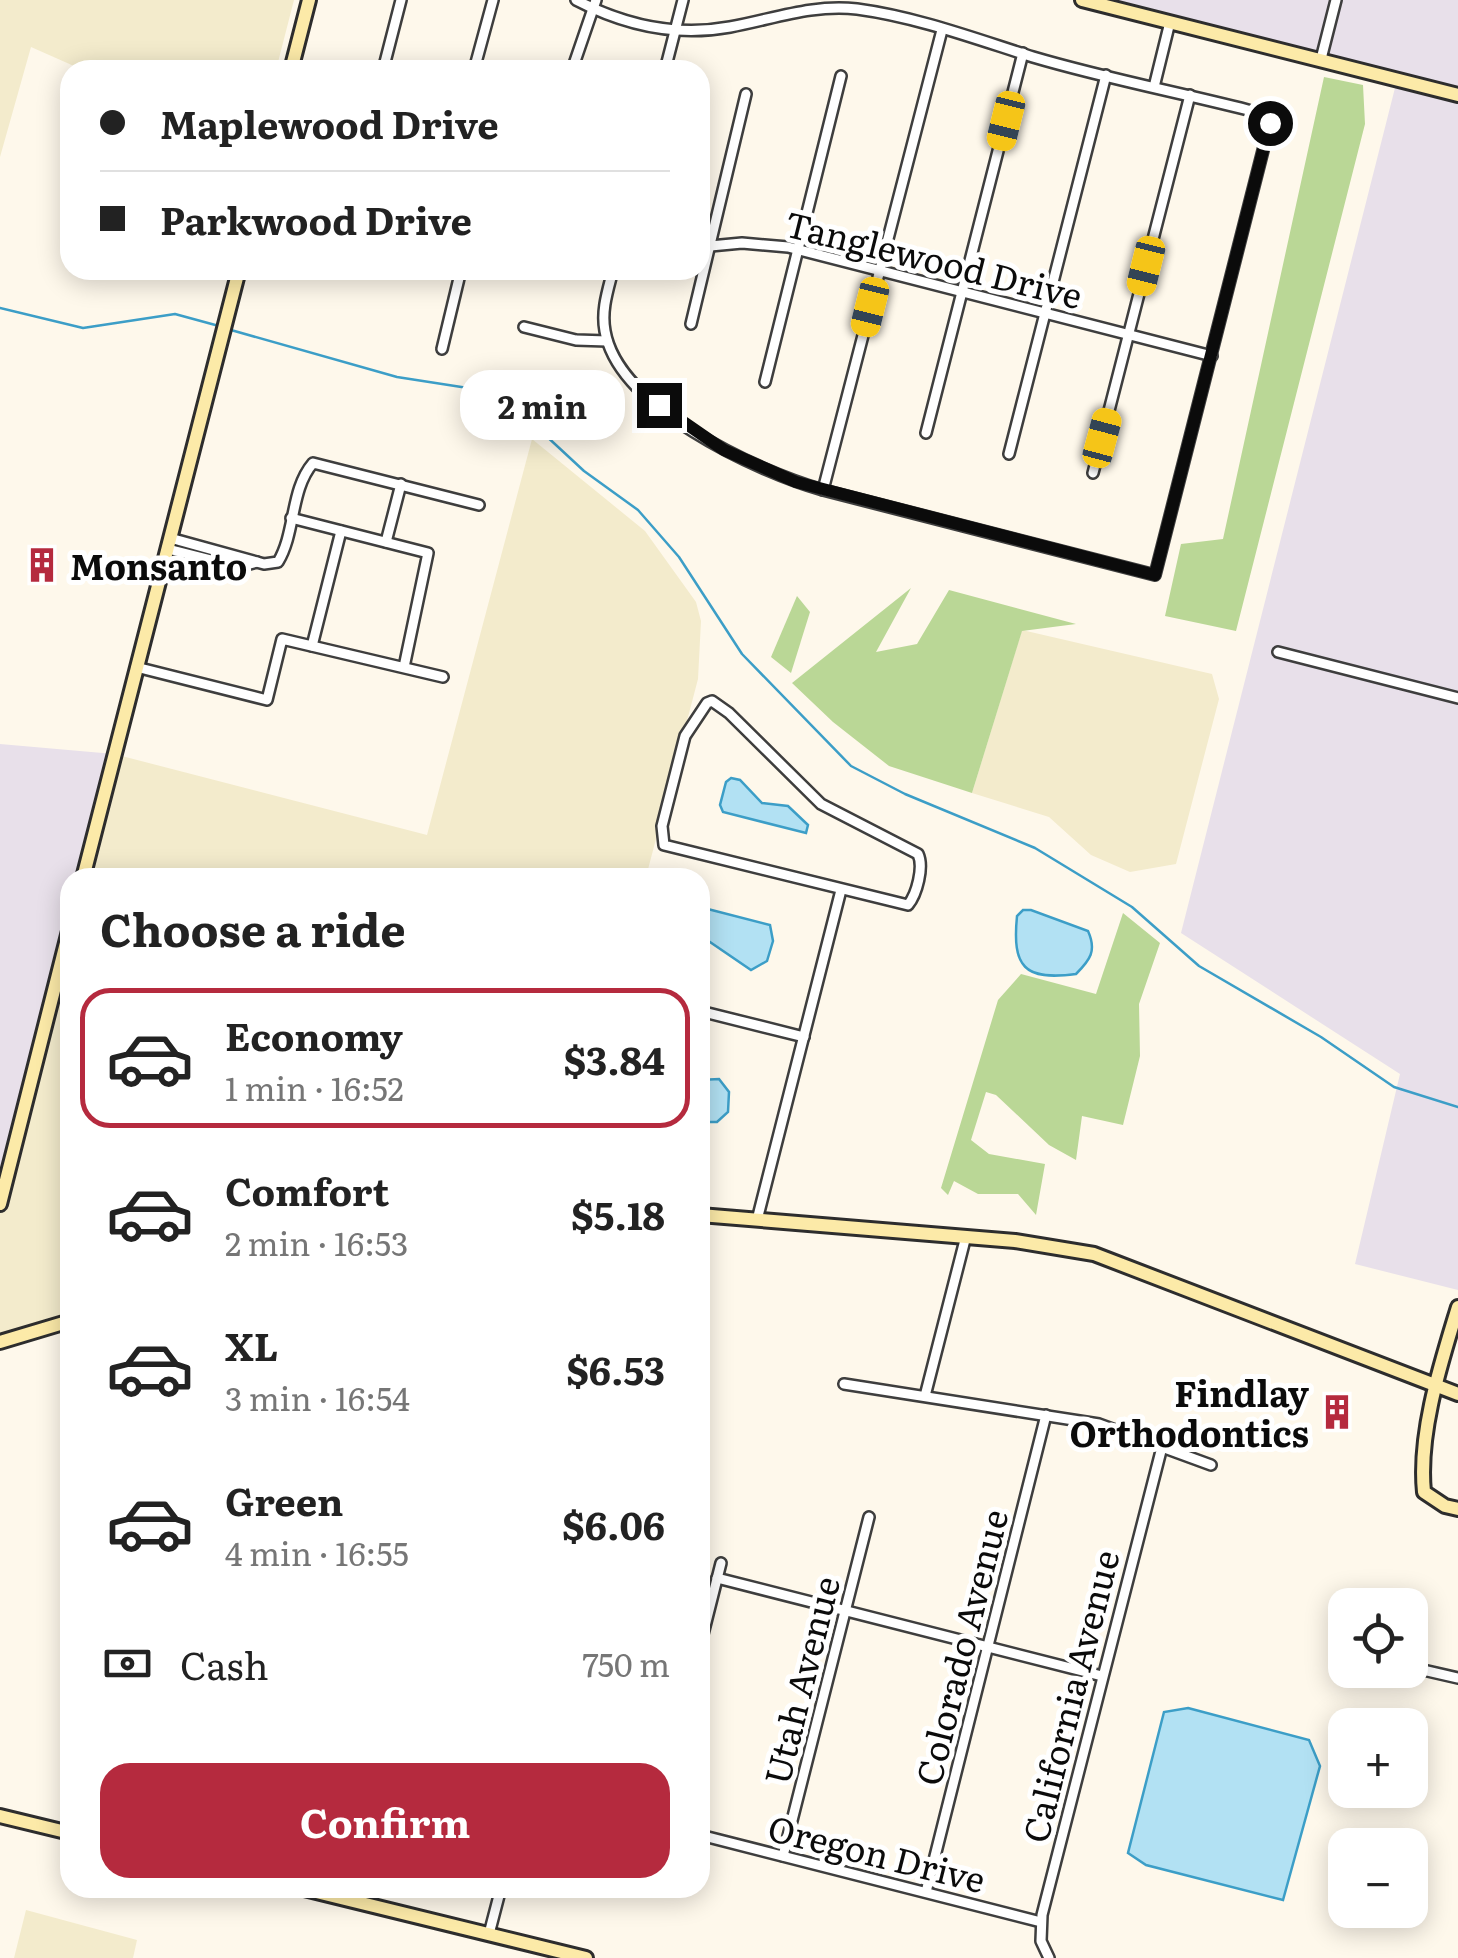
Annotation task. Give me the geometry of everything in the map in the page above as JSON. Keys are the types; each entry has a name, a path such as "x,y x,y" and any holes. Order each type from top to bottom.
{"street":[{"path":"294,60 310,0"},
{"path":"385,60 400,0"},
{"path":"477,60 492,0"},
{"path":"576,0 637,24 675,30 721,28 792,11 825,8 878,13 1267,117 1269,127 1155,575 823,490 750,464 690,429 626,373 608,341 604,312 612,280"},
{"path":"668,60 683,0"},
{"path":"1082,0 1458,95"},
{"path":"1321,59 1336,0"},
{"path":"575,60 594,4"},
{"path":"1154,87 1170,22"},
{"path":"823,490 942,30"},
{"path":"926,433 1023,53"},
{"path":"1009,454 1106,75"},
{"path":"765,382 841,76"},
{"path":"710,224 746,94"},
{"path":"1093,473 1190,96"},
{"name":"Tanglewood Drive","path":"710,246 755,243 796,249 1212,356"},
{"path":"86,868 236,280"},
{"path":"442,349 459,280"},
{"path":"691,324 698,280"},
{"path":"524,327 576,340 608,341"},
{"path":"169,543 239,567 278,562 286,548 299,489 313,463 479,505"},
{"path":"386,542 401,484"},
{"path":"291,518 428,553 404,668"},
{"path":"312,646 341,531"},
{"path":"136,666 267,700 282,639 444,677"},
{"path":"1278,652 1458,698"},
{"path":"707,702 716,702 729,713 821,804 922,858 913,899 908,905 841,890 664,844 662,826 685,736 707,702"},
{"path":"758,1220 841,890"},
{"path":"0,1204 60,967"},
{"path":"710,1014 804,1037"},
{"path":"710,1216 966,1236 1054,1246 1112,1259 1458,1394"},
{"path":"925,1396 966,1236"},
{"path":"1458,1307 1436,1385 1422,1473 1424,1492 1444,1506 1458,1509"},
{"path":"0,1342 60,1324"},
{"path":"844,1384 1099,1424 1212,1464"},
{"name":"Colorado Avenue","path":"926,1892 1046,1415"},
{"name":"California Avenue","path":"1049,1958 1042,1941 1041,1922 1162,1447"},
{"name":"Utah Avenue","path":"784,1856 869,1518"},
{"path":"710,1606 721,1563"},
{"path":"717,1578 1102,1676"},
{"path":"1428,1670 1458,1678"},
{"path":"0,1816 60,1831"},
{"name":"Oregon Drive","path":"710,1838 1041,1922"},
{"path":"345,1898 586,1958"},
{"path":"489,1934 498,1898"}],"shaded area":[{"path":"0,0 294,0 279,60 60,60 31,47 0,157"},
{"path":"1076,0 1458,0 1458,1290 1355,1264 1400,1074 1181,933 1397,80"},
{"path":"532,439 645,531 696,602 701,621 698,679 648,868 86,868 114,754 427,835"},
{"path":"1022,630 1212,674 1219,699 1176,864 1130,872 1091,855 1049,817 972,793"},
{"path":"0,744 114,754 85,868 60,868 60,968 0,1205"},
{"path":"60,968 60,1325 0,1342 0,1205"},
{"path":"26,1910 137,1940 133,1958 14,1958"}],"green space":[{"path":"1324,77 1363,85 1365,124 1236,631 1165,616 1181,544 1223,539"},
{"path":"911,588 876,652 917,644 949,590 1076,624 1022,631 972,793 889,766 792,683"},
{"path":"797,596 810,612 791,673 771,657"},
{"path":"1123,913 1160,943 1139,1004 1140,1056 1123,1125 1082,1116 1076,1160 1049,1145 996,1095 986,1092 971,1140 989,1154 1045,1164 1036,1215 1018,1194 978,1194 954,1181 948,1195 941,1188 998,1000 1021,974 1096,994"}],"water":[{"path":"731,778 740,780 762,803 788,806 808,825 806,833 723,812 720,805 726,782"},
{"path":"710,910 770,925 773,941 767,961 751,970 710,942"},
{"path":"1023,910 1088,931 1091,955 1076,974 1044,975 1025,967 1016,933 1017,916"},
{"path":"710,1079 719,1079 729,1092 728,1112 717,1122 710,1122"},
{"path":"1188,1708 1309,1740 1320,1766 1283,1900 1146,1865 1128,1853 1164,1712"}],"waterway":[{"path":"0,308 83,328 175,314 219,326"},
{"path":"231,330 397,377 500,393 584,471 638,510 679,557 742,654 851,766 905,794 1035,848 1132,907 1199,966 1321,1037 1394,1087 1458,1107"}],"place":[{"name":"Monsanto","path":"42,565"},
{"name":"Findlay Orthodontics","path":"1337,1412"}],"route":[{"path":"659,405 724,450 796,482 1155,575 1270,123"}]}
